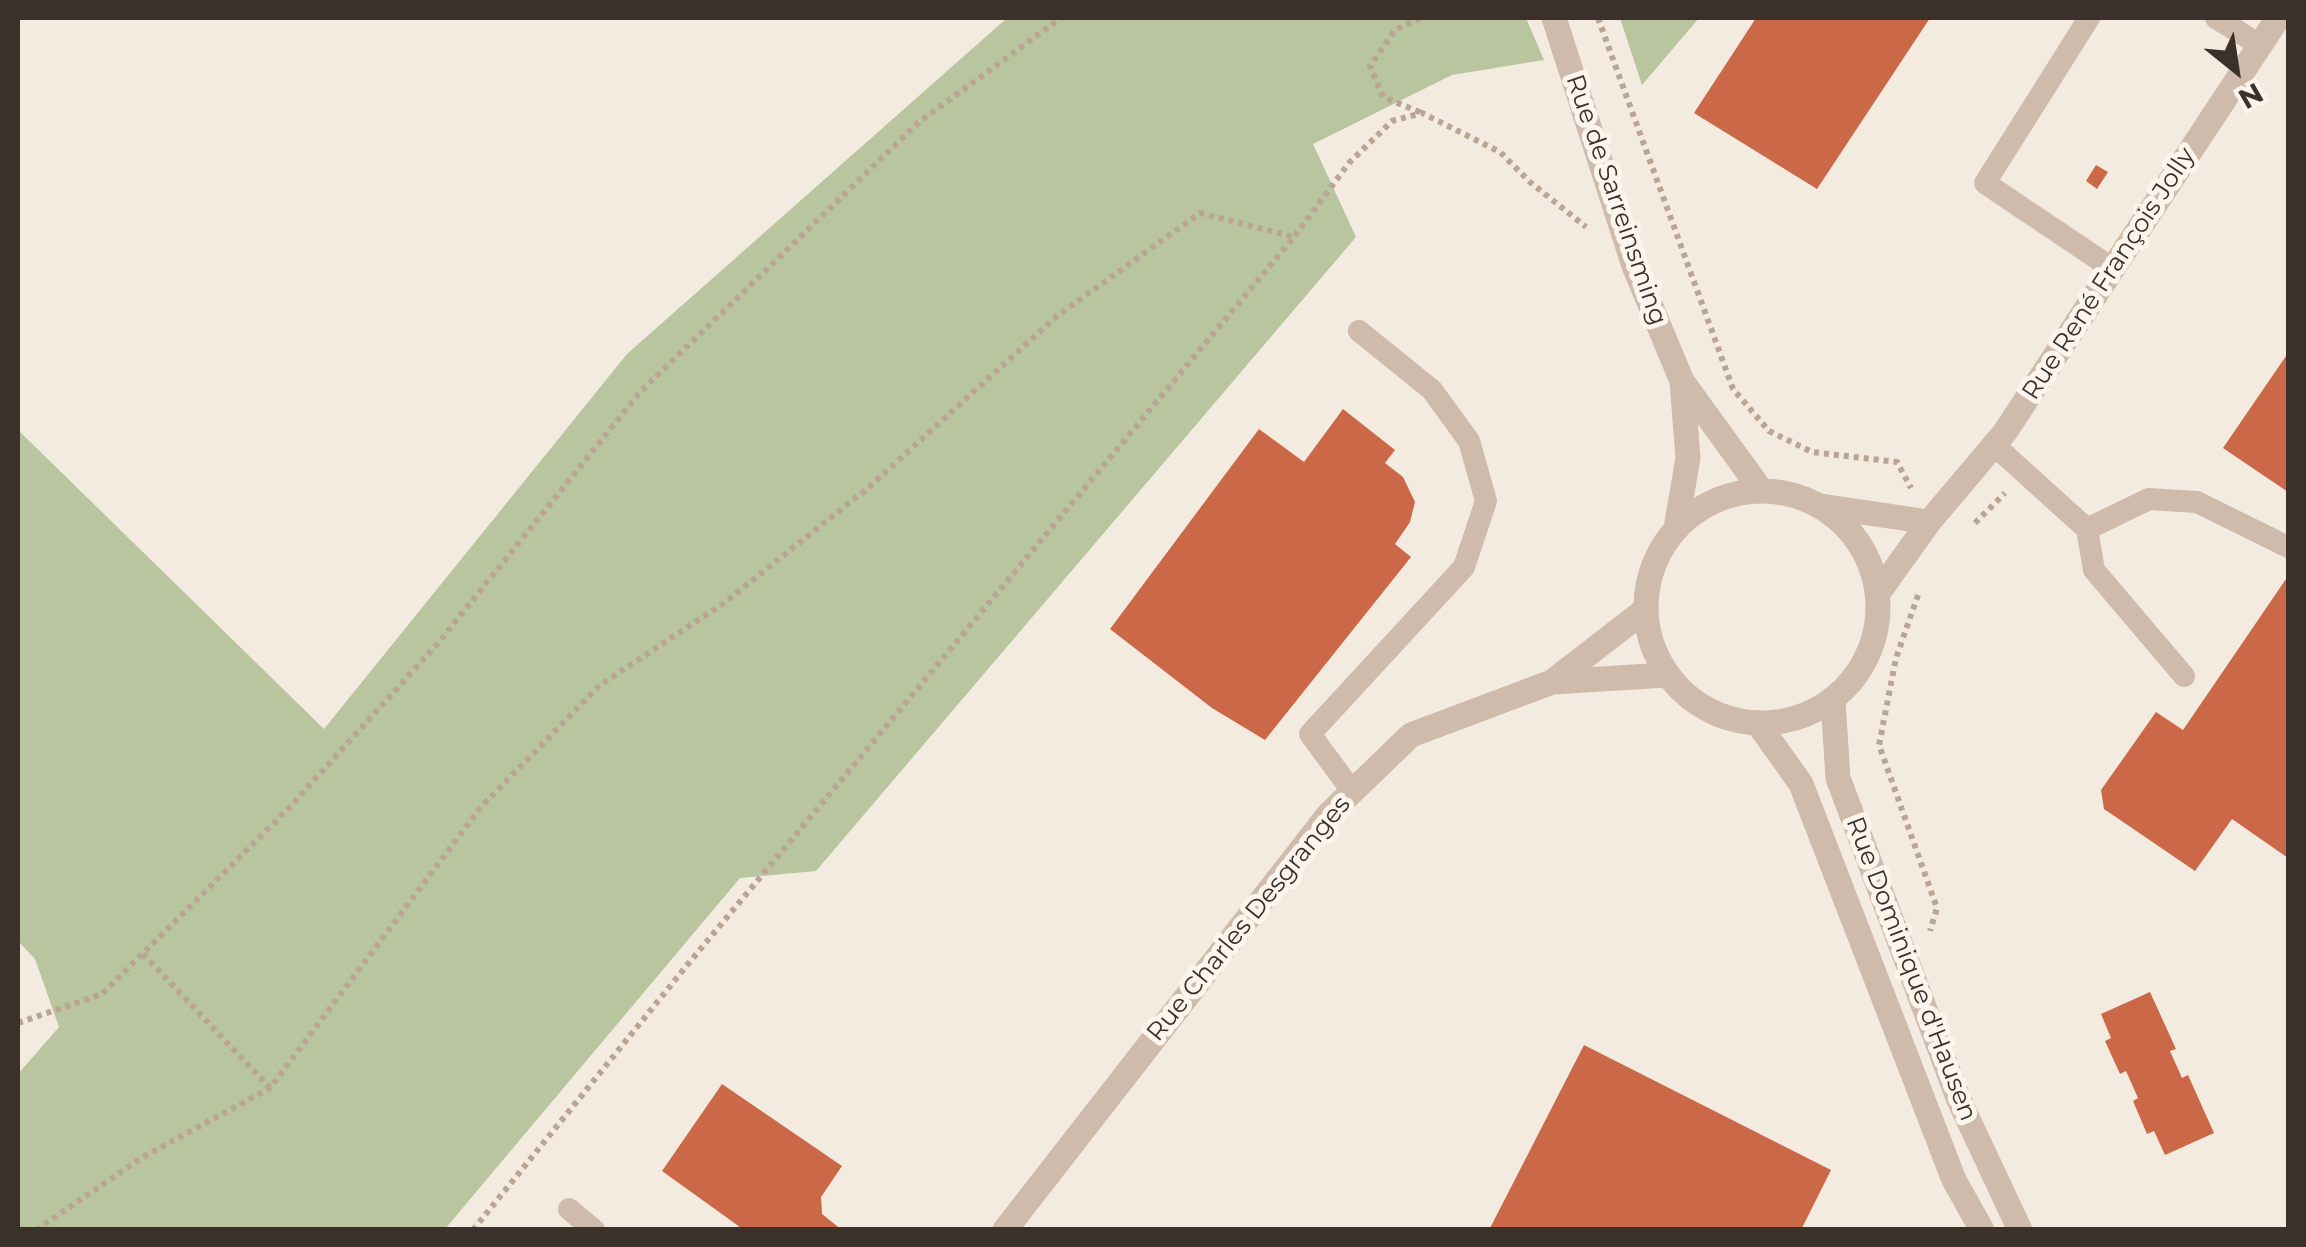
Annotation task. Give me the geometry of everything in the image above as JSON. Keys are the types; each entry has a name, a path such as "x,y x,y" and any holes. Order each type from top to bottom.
{"street":[{"name":"Rue de Sarreinsming","path":"1554,18 1634,266 1682,381 1761,490"},
{"name":"Rue René François Jolly","path":"1879,592 1929,522 1994,445 2278,18"},
{"name":"Rue de Sarreinsming","path":"1676,528 1688,458 1682,381"},
{"path":"1821,506 1849,529 1868,558 1879,592 1878,622 1870,652 1855,679 1833,701 1798,719 1759,725 1724,718 1691,701 1666,675 1651,644 1645,610 1648,580 1659,552 1676,528 1701,508 1730,495 1761,490 1792,494 1821,506 1929,522"},
{"name":"Rue Charles Desgranges","path":"1552,682 1645,610"},
{"name":"Rue Charles Desgranges","path":"1005,1230 1317,829 1411,734 1552,682 1666,675"},
{"name":"Rue Dominique d'Hausen","path":"1833,701 1838,778 1960,1100 2020,1230"},
{"name":"Rue Dominique d'Hausen","path":"1759,725 1801,784 1954,1180 1982,1230"}],"lane":[{"path":"2088,18 1985,183 2113,269"},
{"path":"2216,18 2260,45"},
{"path":"1352,792 1310,734 1464,567 1486,501 1470,440 1432,390 1360,330"},
{"path":"1994,445 2088,529 2094,570 2184,676"},
{"path":"2088,529 2149,500 2197,502 2288,547"},
{"path":"570,1209 594,1230"}],"path":[{"path":"18,1023 102,994 288,810 439,642 640,391 919,122 1061,18"},
{"path":"1420,18 1395,30 1370,66 1383,96 1500,152 1589,230"},
{"path":"1598,18 1732,389 1769,431 1812,452 1896,462 1929,522"},
{"path":"472,1230 688,964 1294,237 1349,163 1392,120 1422,112"},
{"path":"36,1230 143,1157 270,1088 480,808 600,685 753,580 869,488 1057,316 1200,213 1294,237"},
{"path":"1920,586 1896,658 1878,745 1937,908 1927,944"},
{"path":"143,954 270,1088"}],"green space":[{"path":"1007,18 1526,18 1544,60 1452,75 1313,144 1356,237 816,871 740,878 445,1229 18,1229 18,1074 59,1027 35,959 18,941 18,430 324,729 627,354"},
{"path":"1620,18 1699,18 1642,85"}],"building":[{"path":"1756,18 1930,18 1817,189 1694,113"},
{"path":"2096,165 2108,172 2097,189 2086,181"},
{"path":"2288,353 2288,492 2223,448"},
{"path":"1343,409 1395,450 1385,463 1403,477 1415,502 1410,522 1395,544 1411,557 1265,740 1212,708 1110,629 1259,429 1304,462"},
{"path":"2288,576 2288,858 2232,819 2195,871 2104,809 2101,790 2156,712 2183,730"},
{"path":"2150,992 2176,1049 2170,1051 2182,1078 2188,1075 2214,1133 2165,1155 2154,1131 2147,1134 2126,1071 2120,1074 2105,1041 2111,1038 2101,1014"},
{"path":"1584,1045 1831,1170 1801,1230 1489,1230"},
{"path":"722,1084 842,1166 821,1197 822,1214 842,1230 744,1230 662,1171"}]}
